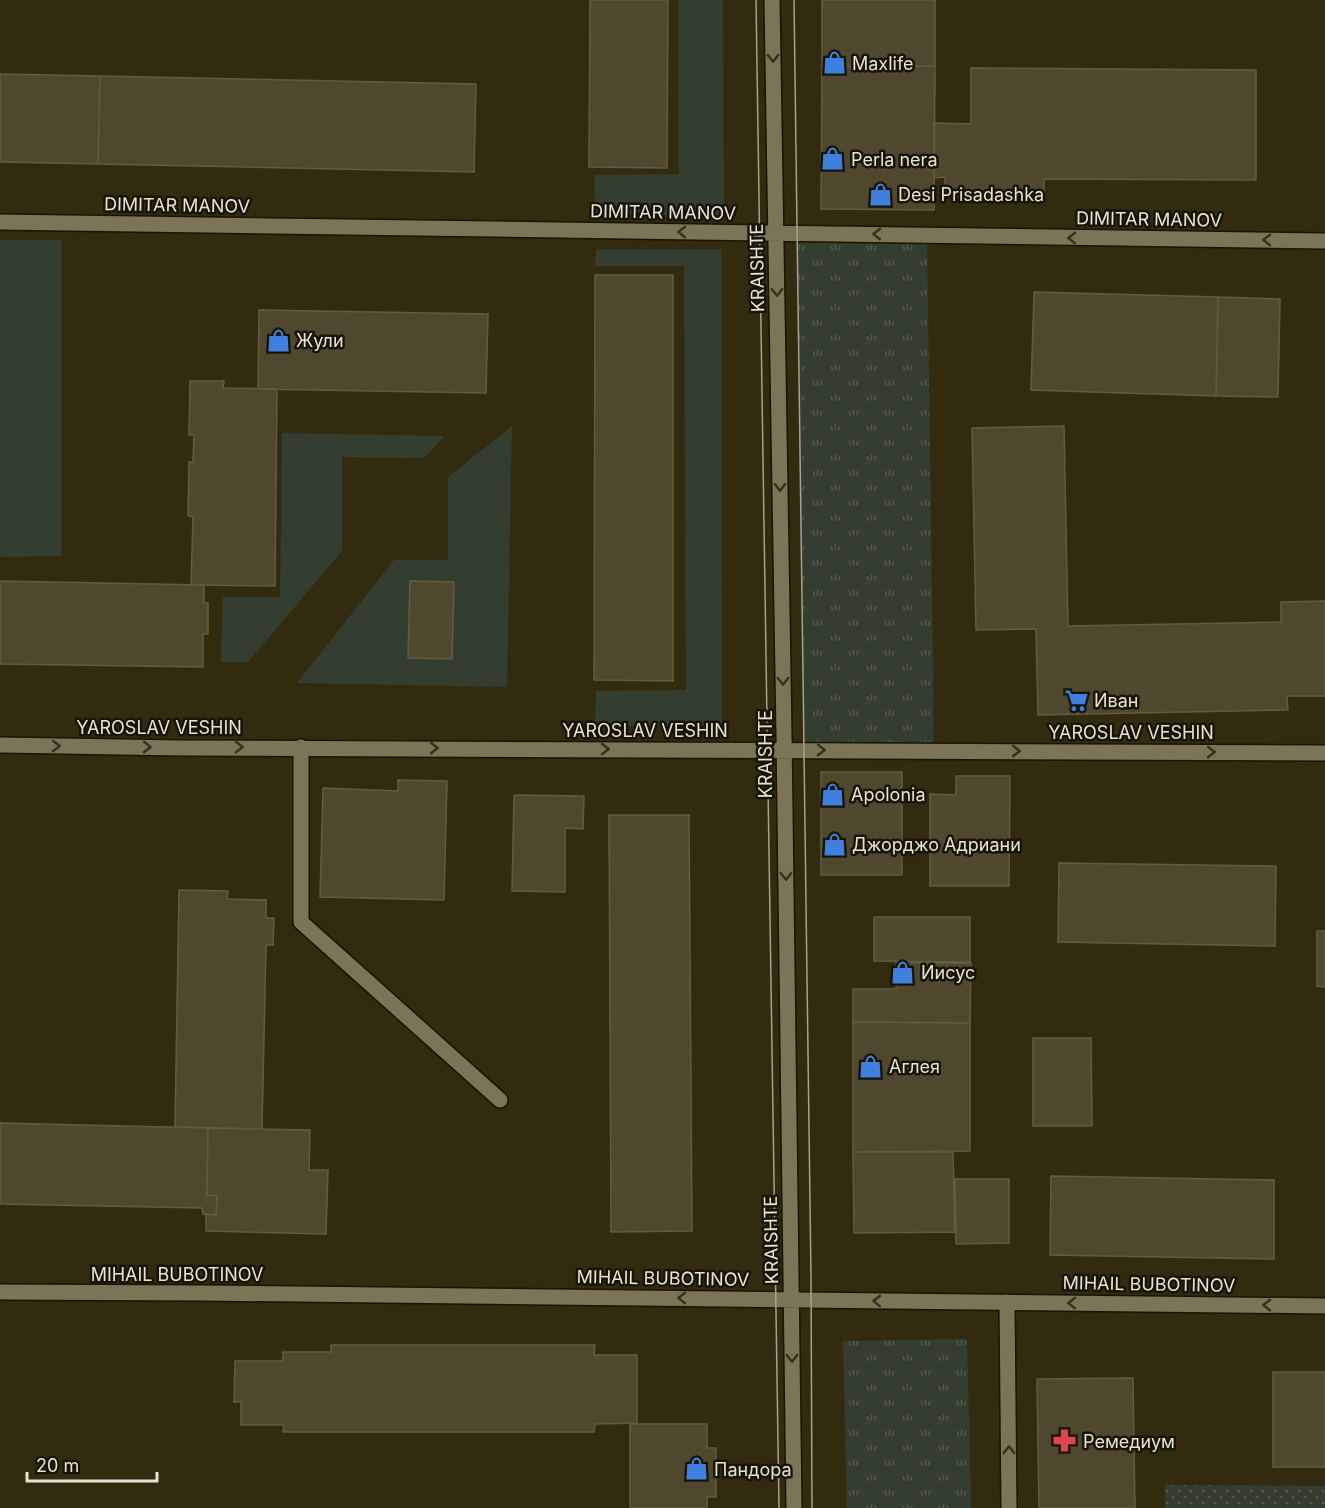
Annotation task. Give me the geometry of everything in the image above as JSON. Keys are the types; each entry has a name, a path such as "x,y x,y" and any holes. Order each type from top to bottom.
{"street":[{"name":"KRAISHTE","path":"772,0 794,1508"},
{"name":"DIMITAR MANOV","path":"0,222 1325,241"},
{"name":"YAROSLAV VESHIN","path":"0,745 181,748 1325,753"},
{"path":"301,747 301,922 500,1100"},
{"name":"MIHAIL BUBOTINOV","path":"0,1292 1325,1306"},
{"path":"1007,1302 1009,1508"}],"green space":[{"path":"679,0 723,0 724,215 594,215 595,175 679,174"},
{"path":"797,233 927,235 934,751 804,750"},
{"path":"0,240 61,240 61,556 0,557"},
{"path":"596,249 721,249 722,726 595,726 596,691 686,690 684,266 595,266"},
{"path":"512,426 507,687 297,683 394,560 448,560 448,477"},
{"path":"282,433 445,436 424,458 342,457 342,551 248,662 221,662 223,597 280,597"},
{"path":"967,1339 971,1508 847,1508 843,1341"},
{"path":"1165,1485 1325,1486 1325,1508 1165,1508"}],"building":[{"path":"590,0 668,0 667,168 589,167"},
{"path":"822,0 935,0 935,66 822,66"},
{"path":"822,66 935,66 934,210 821,209"},
{"path":"971,68 1256,70 1256,180 1044,179 1044,198 945,197 945,177 934,178 934,123 971,124"},
{"path":"0,74 100,76 98,164 0,162"},
{"path":"100,76 476,84 474,172 98,164"},
{"path":"595,275 673,275 673,681 594,680"},
{"path":"1034,292 1218,297 1216,396 1031,390"},
{"path":"1218,297 1280,299 1278,397 1216,396"},
{"path":"259,310 488,314 486,393 258,389"},
{"path":"190,381 224,381 223,388 277,389 275,586 191,585 193,517 188,516 189,462 193,462 194,435 189,435"},
{"path":"1064,426 1068,626 1281,622 1281,602 1325,601 1325,696 1287,696 1288,710 1038,715 1036,629 976,630 972,428"},
{"path":"0,581 204,585 204,603 208,603 208,634 203,634 203,667 0,664"},
{"path":"410,581 454,582 452,659 408,658"},
{"path":"821,772 902,772 902,875 821,875"},
{"path":"956,776 1010,776 1009,886 930,886 930,794 956,795"},
{"path":"398,780 447,781 444,900 320,897 323,788 398,791"},
{"path":"514,795 584,796 583,829 565,828 565,892 512,891"},
{"path":"609,815 689,815 692,1231 611,1232"},
{"path":"1059,863 1276,866 1275,946 1058,942"},
{"path":"179,890 228,891 227,899 266,900 266,918 274,918 273,945 266,945 262,1129 175,1127"},
{"path":"874,917 970,917 970,962 874,961"},
{"path":"1317,931 1325,931 1325,987 1317,986"},
{"path":"896,963 971,963 970,1023 853,1022 853,989 896,989"},
{"path":"853,1022 970,1023 970,1151 853,1152"},
{"path":"1033,1038 1091,1038 1092,1126 1033,1126"},
{"path":"0,1123 208,1128 207,1195 217,1196 216,1215 203,1214 202,1208 0,1204"},
{"path":"208,1128 310,1130 309,1170 328,1170 326,1234 206,1231 206,1214 216,1215 217,1196 207,1195"},
{"path":"853,1152 953,1152 955,1232 854,1233"},
{"path":"1051,1176 1274,1180 1274,1259 1050,1255"},
{"path":"955,1179 1009,1179 1009,1243 956,1244"},
{"path":"331,1345 595,1345 594,1355 637,1355 637,1423 595,1424 594,1432 283,1432 284,1425 241,1425 241,1402 234,1402 235,1361 283,1361 283,1352 331,1352"},
{"path":"1273,1372 1325,1372 1325,1467 1273,1467"},
{"path":"1133,1378 1135,1508 1039,1508 1037,1379"},
{"path":"630,1424 707,1424 707,1448 716,1448 716,1497 707,1497 707,1508 630,1508"}],"tram line":[{"path":"756,0 779,1508"},
{"path":"794,0 812,1508"}],"place":[{"name":"Maxlife","path":"834,63"},
{"name":"Perla nera","path":"833,159"},
{"name":"Desi Prisadashka","path":"880,194"},
{"name":"Жули","path":"278,340"},
{"name":"Иван","path":"1076,700"},
{"name":"Apolonia","path":"833,794"},
{"name":"Джорджо Адриани","path":"834,844"},
{"name":"Иисус","path":"903,972"},
{"name":"Аглея","path":"871,1066"},
{"name":"Ремедиум","path":"1065,1441"},
{"name":"Пандора","path":"696,1469"}]}
